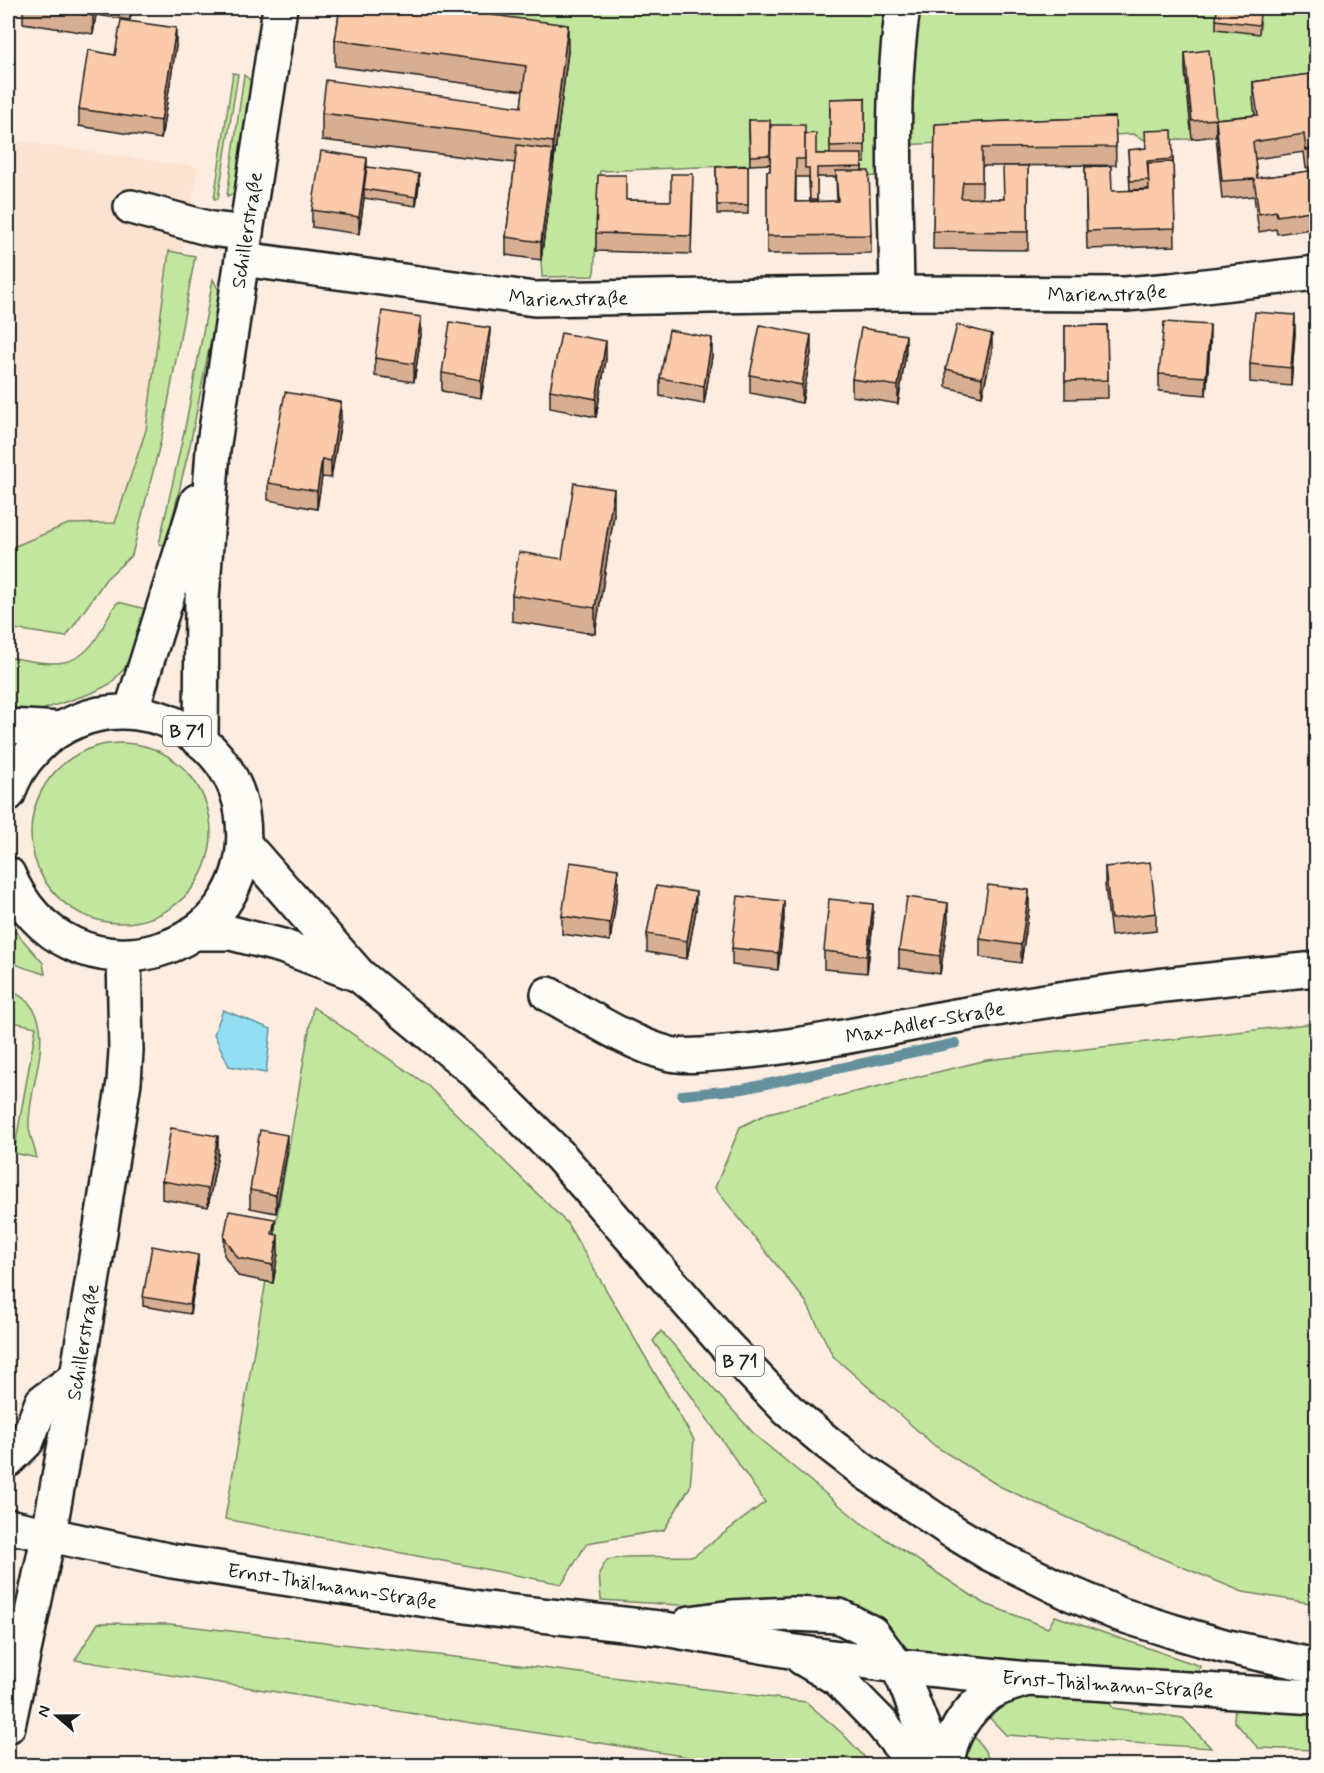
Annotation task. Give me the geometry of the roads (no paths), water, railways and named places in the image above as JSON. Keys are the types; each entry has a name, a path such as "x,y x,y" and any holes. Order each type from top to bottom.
{"main road":[{"name":"Schillerstraße","path":"201,741 202,599 213,450 280,8"},
{"path":"897,293 896,89 897,47 903,8"},
{"name":"Marienstraße","path":"131,207 211,229 244,246 534,300 897,293 1125,294 1171,291 1317,273"},
{"name":"Schillerstraße","path":"131,712 213,450"},
{"name":"B 71","path":"8,795 20,768 31,753 60,729 94,715 131,712 168,721 201,741 227,771 236,789 244,827 244,844 240,864 228,895 206,922 193,933 150,953 124,956 98,954 80,949 49,932 24,906 8,874"},
{"name":"B 71","path":"8,726 60,729"},
{"name":"B 71","path":"244,844 359,975 477,1073 559,1155 753,1375 788,1410 865,1472 952,1532 990,1554 1067,1592 1119,1614 1173,1631 1234,1648 1317,1666"},
{"name":"B 71","path":"193,933 231,933 282,946 359,975"},
{"name":"Schillerstraße","path":"8,1726 49,1533 77,1377 124,1082 126,1051 124,956"},
{"name":"Max-Adler-Straße","path":"548,994 643,1046 672,1054 711,1054 772,1049 980,1011 1171,984 1317,969"},
{"path":"8,1460 27,1441 42,1402 77,1377"},
{"name":"Ernst-Thälmann-Straße","path":"8,1526 172,1560 400,1596 574,1620 659,1628 900,1673 1317,1697"},
{"name":"Ernst-Thälmann-Straße","path":"659,1628 732,1617 792,1614 839,1616 872,1633 900,1673"},
{"path":"790,1651 838,1679 882,1724 916,1766"},
{"path":"900,1673 938,1766"},
{"path":"948,1766 952,1739 980,1702 990,1693 1004,1686 1028,1679"}],"water":[{"path":"223,1010 271,1029 266,1073 229,1066 214,1034"}],"waterway":[{"path":"682,1095 743,1089 956,1043"}]}
